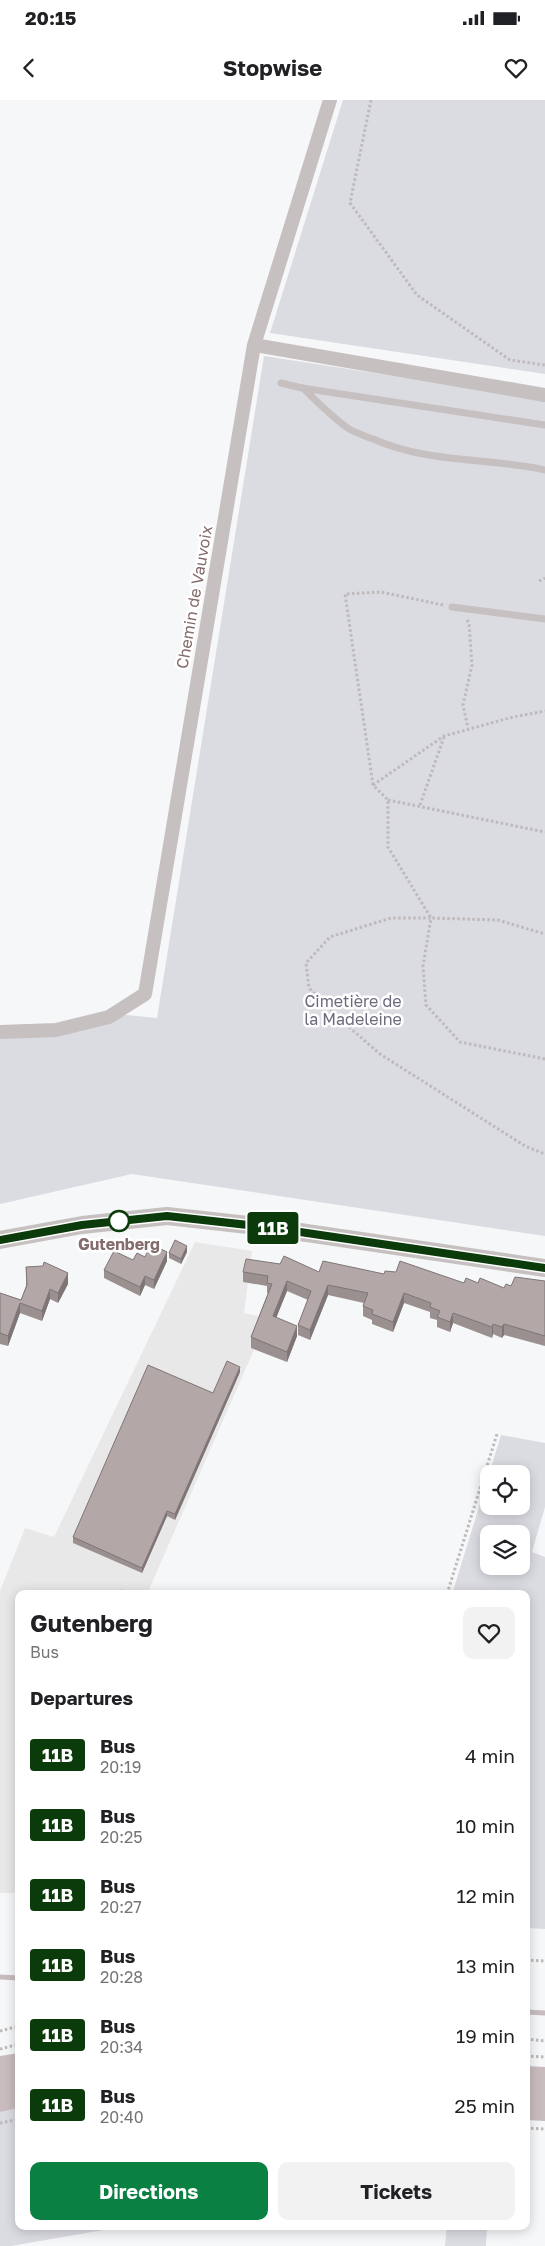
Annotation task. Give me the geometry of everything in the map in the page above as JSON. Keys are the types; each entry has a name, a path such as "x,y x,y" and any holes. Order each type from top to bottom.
{"street":[{"name":"Chemin de Vauvoix","path":"0,1032 56,1030 110,1017 144,994 254,345 330,100"},
{"path":"254,345 545,395"},
{"path":"0,1240 82,1225 167,1216 266,1227 545,1268"}],"lane":[{"path":"281,383 302,388 545,424"},
{"path":"302,388 350,429 386,445 413,454 467,462 521,465 545,470"},
{"path":"452,607 545,620"}],"path":[{"path":"371,100 350,203 417,295 510,360 545,365"},
{"path":"468,728 463,705 472,664 469,623 452,607 381,592 345,594 373,785 388,800 545,832"},
{"path":"373,785 444,736 513,716 545,711"},
{"path":"420,805 444,736"},
{"path":"388,800 388,847 431,918 423,966 426,1005 460,1042 545,1060"},
{"path":"545,934 498,920 391,918 330,937 306,963 309,988 342,1021 380,1054 525,1146 545,1154"},
{"path":"448,1590 497,1434"},
{"path":"530,1960 545,1961"},
{"path":"0,2031 15,2027"},
{"path":"530,2040 545,2041"},
{"path":"0,2049 15,2045"},
{"path":"530,2056 545,2057"},
{"path":"0,2123 15,2120"},
{"path":"530,2128 545,2129"}],"shaded area":[{"path":"195,1242 252,1251 244,1313 268,1318 149,1590 15,1590 15,1891 14,1893 0,1893 0,1591 25,1528 54,1537"},
{"path":"15,2054 15,2109 0,2112 0,2056"},
{"path":"530,2066 545,2067 545,2121 530,2120"}],"green space":[{"path":"343,100 545,100 545,374 270,333"},
{"name":"Cimetière de la Madeleine","path":"264,356 545,399 545,1236 132,1174 0,1204 0,1038 47,1036 126,1015 157,1018"},
{"path":"501,1435 545,1443 545,1507 532,1552 545,1557 545,1929 530,1928 530,1590 453,1590 480,1504 480,1515 530,1515 530,1465 492,1465"},
{"path":"15,2109 15,2230 104,2230 11,2246 0,2246 0,2112"},
{"path":"447,2230 487,2230 486,2246 445,2246"}],"building":[{"path":"175,1240 187,1246 181,1259 169,1253"},
{"path":"151,1244 167,1252 154,1280 145,1276 140,1287 104,1270 114,1251 133,1260 137,1253 145,1257"},
{"path":"284,1256 319,1272 323,1261 384,1274 385,1271 396,1272 400,1261 464,1283 466,1278 478,1283 480,1278 504,1288 506,1284 511,1286 515,1277 545,1281 545,1336 504,1324 502,1327 493,1324 492,1327 453,1313 450,1322 437,1317 440,1311 430,1307 431,1303 404,1293 393,1322 372,1314 373,1310 363,1306 368,1293 328,1285 310,1330 298,1325 311,1291 287,1281 273,1316 297,1326 287,1352 251,1337 272,1284 267,1283 268,1276 243,1272 246,1259 280,1264"},
{"path":"44,1262 68,1273 58,1293 50,1289 42,1311 20,1303 8,1336 0,1333 0,1293 21,1300 27,1285 26,1267 43,1266"},
{"path":"227,1361 240,1367 175,1514 167,1511 142,1568 73,1537 148,1365 213,1393"}],"waterway":[{"path":"0,1977 15,1978"},
{"path":"530,2012 545,2013"}],"bus line":[{"name":"11B","path":"0,1240 82,1225 167,1216 266,1227 545,1268"}],"place":[{"name":"Gutenberg","path":"119,1221"}]}
